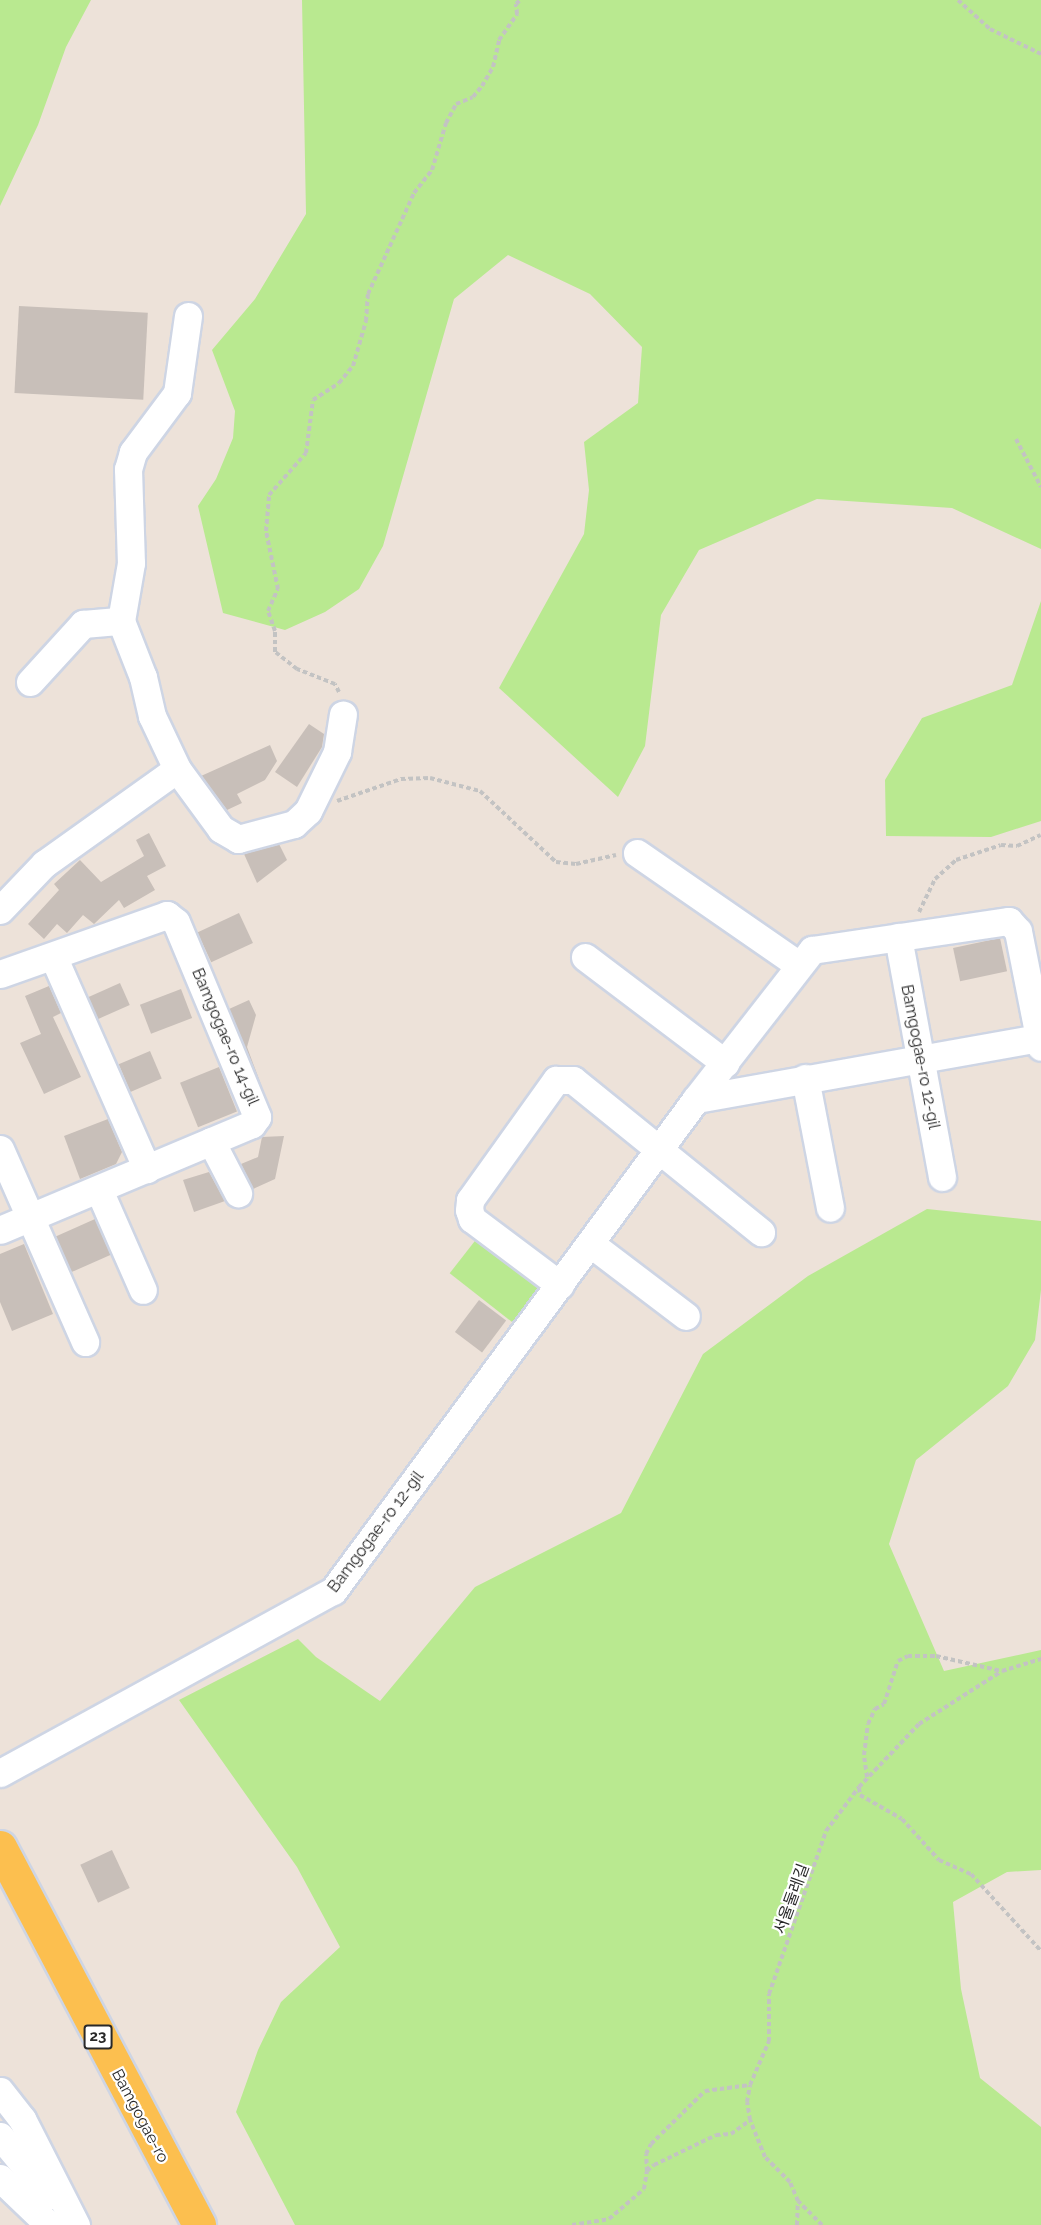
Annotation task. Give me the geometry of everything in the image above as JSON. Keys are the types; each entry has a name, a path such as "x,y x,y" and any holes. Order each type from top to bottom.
{"main road":[{"name":"Bamgogae-ro","path":"0,1847 199,2225"}],"street":[{"path":"188,316 177,393 133,452 128,470 131,563 121,621 143,677 152,716 177,769 221,829 238,839 294,824 308,811 337,752 343,714"},
{"path":"30,682 83,624 121,621"},
{"path":"0,910 44,864 177,769"},
{"path":"637,853 800,965"},
{"name":"Bamgogae-ro 14-gil","path":"0,1230 31,1219 252,1124 256,1108 176,922 167,915 53,956"},
{"name":"Bamgogae-ro 12-gil","path":"0,1773 333,1591 696,1099 812,950 1001,920 1014,924 1040,1033"},
{"name":"Bamgogae-ro 12-gil","path":"903,936 942,1178"},
{"path":"0,974 53,956 147,1170"},
{"path":"585,957 725,1063"},
{"path":"696,1099 921,1059 1040,1033"},
{"path":"805,1078 830,1208"},
{"path":"560,1285 472,1219 469,1210 470,1200 556,1080 573,1080 760,1232"},
{"path":"211,1141 238,1193"},
{"path":"0,1149 85,1342"},
{"path":"99,1190 143,1290"},
{"path":"591,1244 686,1316"},
{"path":"0,2091 22,2119 76,2225"},
{"path":"0,2136 42,2184 69,2225"},
{"path":"0,2178 49,2225"}],"path":[{"path":"343,714 335,684 297,669 275,652 275,631 268,612 278,589 266,531 269,495 306,453 313,400 339,383 353,366 366,321 368,294 414,193 432,170 446,123 456,104 473,97 493,67 499,40 517,14 516,4 520,0"},
{"path":"958,0 990,29 1041,54"},
{"path":"1016,439 1041,487"},
{"path":"308,811 401,779 430,778 480,791 556,862 566,865 637,853"},
{"path":"903,936 935,879 956,860 1001,845 1017,846 1041,835"},
{"path":"868,1778 864,1755 868,1724 875,1709 884,1704 898,1661 908,1656 936,1656 1002,1671"},
{"name":"서울둘레길","path":"822,2225 798,2201 790,2182 765,2157 750,2120 750,2085 769,2042 769,1994 826,1831 859,1787 919,1724 1002,1671 1041,1659"},
{"path":"859,1787 860,1795 902,1819 939,1860 956,1871 970,1874 1041,1951"},
{"path":"572,2225 609,2219 644,2190 647,2171 646,2154 651,2144 705,2091 750,2085"},
{"path":"647,2171 716,2135 731,2134 750,2120"},
{"path":"797,2225 798,2201"}],"green space":[{"path":"0,0 91,0 66,47 38,125 0,206"},
{"path":"302,0 1041,0 1041,549 952,508 817,499 699,550 661,615 645,746 618,797 499,688 584,534 589,490 584,442 638,403 642,347 590,294 508,255 454,299 383,546 359,589 325,612 285,630 223,613 198,506 216,479 233,438 235,411 212,350 255,299 306,214"},
{"path":"1041,601 1041,821 991,837 886,836 885,780 922,718 1012,685"},
{"path":"927,1209 1041,1221 1041,1290 1035,1340 1008,1386 916,1460 889,1544 944,1671 1041,1650 1041,1870 1007,1872 953,1902 961,1989 980,2078 1041,2127 1041,2225 295,2225 236,2112 258,2050 281,2002 340,1947 297,1867 179,1700 298,1639 316,1657 380,1701 475,1587 621,1513 703,1354 808,1276"},
{"path":"478,1237 547,1291 519,1327 450,1273"}],"building":[{"path":"19,306 148,313 143,400 14,393"},
{"path":"309,724 324,734 322,747 297,787 275,772"},
{"path":"270,745 277,761 265,780 237,794 242,803 227,810 201,776"},
{"path":"149,833 166,866 147,876 155,890 124,908 119,900 94,924 83,915 67,933 57,924 44,939 28,924 59,890 54,884 80,860 101,882 144,856 136,840"},
{"path":"279,844 287,860 257,883 244,854"},
{"path":"239,913 253,943 211,962 197,932"},
{"path":"1000,938 1007,971 960,981 953,948"},
{"path":"120,983 130,1005 98,1019 88,997"},
{"path":"49,986 61,1013 53,1017 81,1077 44,1094 20,1043 41,1034 25,996"},
{"path":"181,989 192,1018 151,1034 140,1005"},
{"path":"249,1000 256,1015 247,1047 266,1098 229,1009"},
{"path":"150,1051 162,1079 130,1092 119,1064"},
{"path":"219,1067 237,1112 198,1127 180,1083"},
{"path":"108,1119 122,1152 116,1164 80,1179 64,1136"},
{"path":"284,1136 275,1179 253,1189 241,1164 258,1157 262,1137"},
{"path":"209,1172 225,1201 194,1212 183,1180"},
{"path":"95,1219 111,1255 72,1272 56,1236"},
{"path":"24,1244 53,1314 12,1331 0,1302 0,1254"},
{"path":"479,1300 506,1320 482,1352 455,1332"},
{"path":"112,1850 130,1888 98,1903 80,1865"}]}
